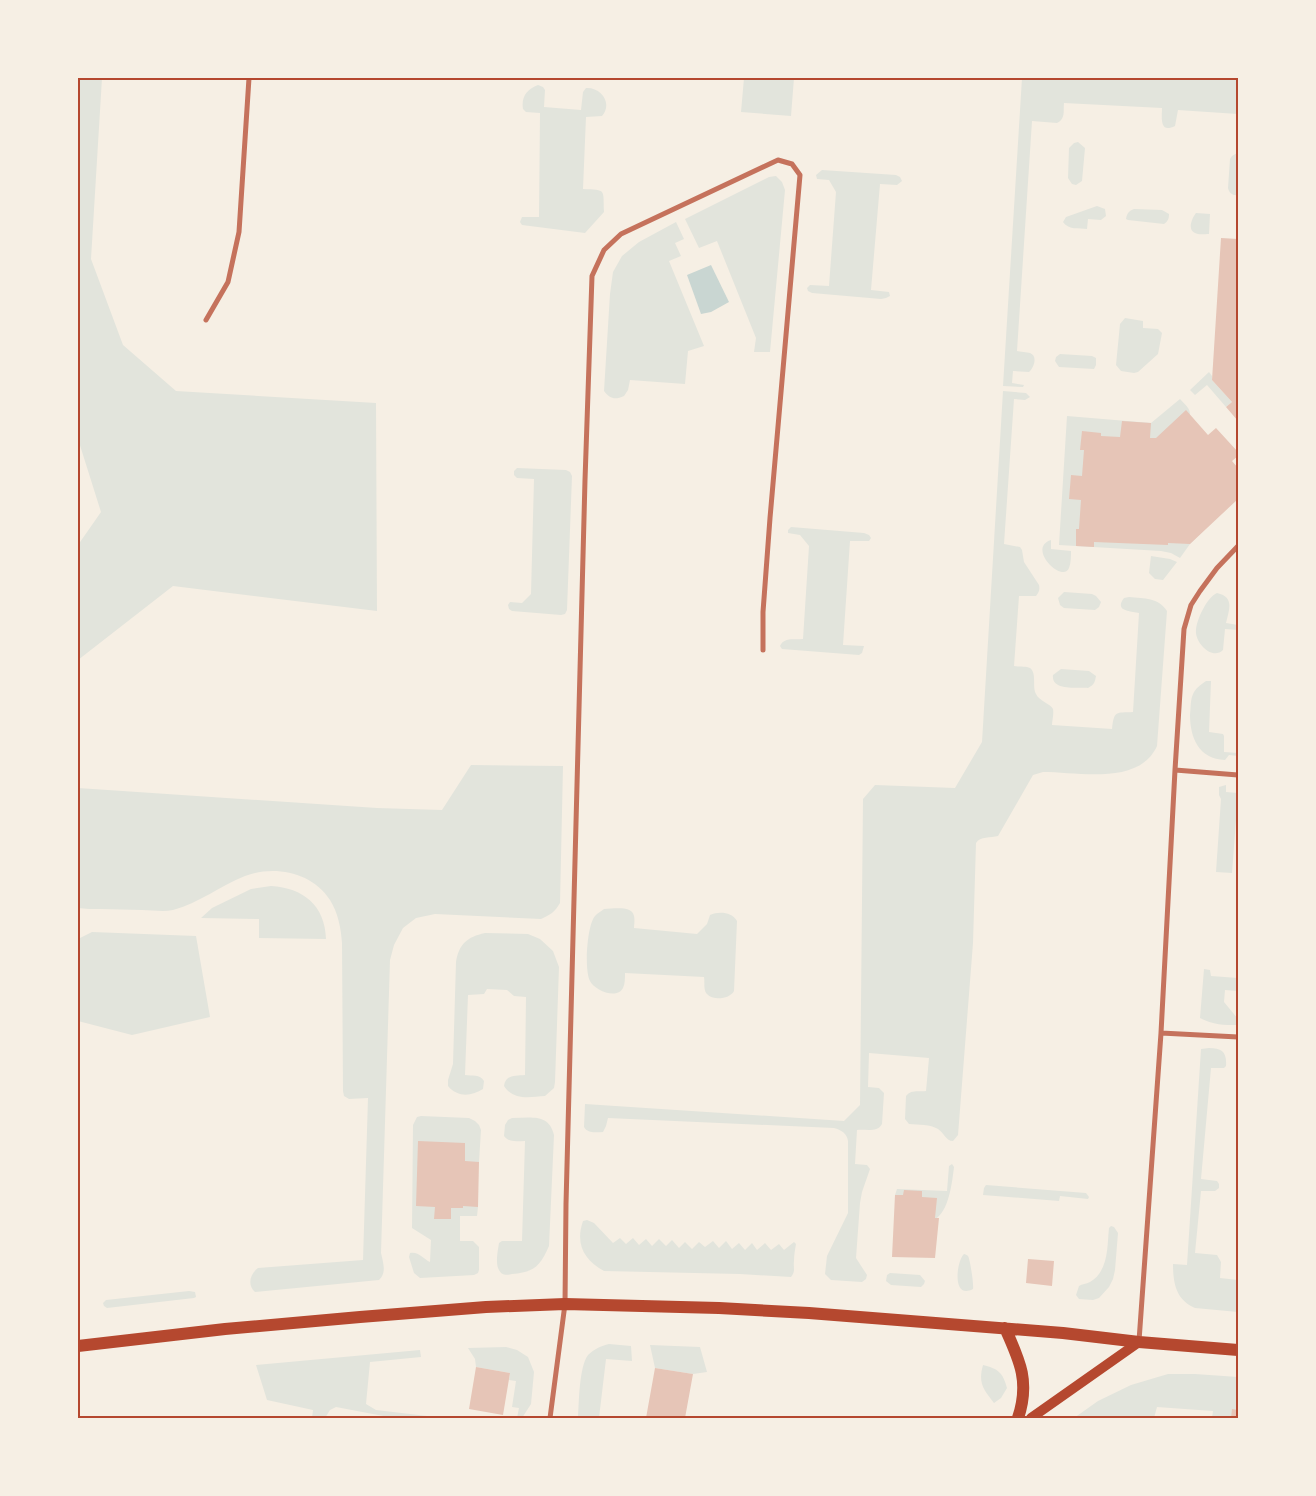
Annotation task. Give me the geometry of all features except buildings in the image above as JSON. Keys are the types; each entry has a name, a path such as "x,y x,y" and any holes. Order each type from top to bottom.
{"main road":[{"path":"78,1346 360,1316 565,1304 752,1310 1005,1328 1238,1350"},
{"path":"1005,1328 1019,1358 1024,1386 1022,1406 1018,1418"},
{"path":"1031,1418 1139,1342"}],"street":[{"path":"206,320 228,282 238,232 249,78"},
{"path":"550,1418 565,1304 585,480 592,276 604,250 621,234 778,160 792,164 800,175 771,508 762,650"},
{"path":"1139,1342 1161,1033 1184,629 1192,606 1200,591 1217,568 1238,546"},
{"path":"1175,770 1238,775"},
{"path":"1161,1033 1238,1037"}],"shaded area":[{"path":"78,78 102,78 91,259 123,345 176,391 376,403 377,611 173,586 78,660 78,545 101,512 78,439"},
{"path":"744,78 794,78 791,116 741,112"},
{"path":"1022,78 1238,78 1238,114 1178,110 1175,126 1166,128 1162,120 1162,108 1064,103 1063,117 1057,123 1032,121 1017,351 1029,353 1035,359 1029,372 1013,371 1012,383 1024,385 1023,387 1003,386"},
{"path":"538,85 545,90 544,107 581,110 583,92 586,88 591,88 601,93 606,101 605,111 602,116 586,117 583,189 602,192 604,212 585,233 522,225 520,222 522,217 539,217 540,113 526,112 523,109 523,101 526,94"},
{"path":"1078,142 1085,148 1082,181 1076,185 1072,184 1068,178 1069,148"},
{"path":"1237,153 1238,195 1236,195 1232,194 1228,188 1230,159"},
{"path":"822,170 896,175 900,177 902,181 897,185 880,184 871,290 889,292 890,296 881,299 812,293 808,291 807,288 810,285 829,286 836,192 829,180 817,179 816,175"},
{"path":"776,176 782,182 785,190 770,352 754,352 756,338 717,241 699,248 685,219 769,177"},
{"path":"1097,206 1105,209 1106,216 1101,220 1088,219 1087,229 1071,227 1063,222 1066,217"},
{"path":"1134,209 1162,210 1169,214 1168,219 1164,224 1126,219 1128,213"},
{"path":"1196,213 1210,214 1209,234 1196,234 1191,229"},
{"path":"676,222 684,239 675,243 681,256 669,261 704,346 688,351 685,384 630,380 628,390 624,396 613,398 604,391 613,272 622,256 639,242"},
{"path":"711,265 729,302 711,312 701,314 687,275"},
{"path":"1125,318 1143,321 1143,328 1158,329 1162,333 1158,354 1138,372 1134,373 1121,371 1116,365 1120,324"},
{"path":"1060,354 1092,356 1096,358 1096,365 1094,369 1059,367 1055,361 1056,357"},
{"path":"1209,372 1212,380 1232,402 1226,407 1207,385 1195,395 1190,390"},
{"path":"1003,391 1026,393 1030,397 1025,400 1014,399 1004,544 1020,547 1024,562 1039,585 1039,592 1036,596 1019,596 1014,666 1028,667 1032,670 1036,694 1053,709 1052,725 1112,729 1114,718 1117,714 1133,712 1139,613 1124,610 1121,602 1124,598 1129,597 1160,603 1167,611 1157,746 1148,759 1137,767 1122,772 1090,774 1043,772 1033,775 998,836 983,838 976,843 973,943 958,1135 951,1141 935,1127 909,1124 905,1119 906,1096 913,1092 926,1091 929,1058 869,1053 868,1087 879,1088 884,1093 882,1124 880,1127 874,1130 857,1130 855,1164 867,1165 870,1169 860,1203 856,1258 867,1275 866,1279 862,1282 831,1280 825,1274 827,1256 848,1213 848,1141 843,1132 834,1128 608,1118 603,1132 592,1132 584,1127 585,1104 844,1121 860,1105 863,799 875,785 955,788 982,742"},
{"path":"1180,399 1190,412 1188,422 1238,474 1238,496 1190,544 1180,558 1171,553 1161,551 1059,545 1067,416 1151,423"},
{"path":"517,468 566,470 572,476 567,610 565,614 512,611 509,609 508,605 510,602 522,603 531,594 534,479 517,478 514,475 514,471"},
{"path":"791,527 864,533 871,538 869,541 850,541 843,645 864,646 862,653 859,655 782,649 780,646 787,640 803,639 809,546 800,535 788,533"},
{"path":"1051,540 1051,549 1071,551 1070,566 1065,572 1054,568 1044,557 1042,550 1044,544"},
{"path":"1151,556 1177,562 1163,580 1155,579 1149,573"},
{"path":"1064,592 1092,594 1101,602 1095,610 1064,608 1060,605 1058,598"},
{"path":"1217,593 1223,595 1229,601 1226,623 1238,625 1238,630 1225,629 1223,650 1215,653 1206,650 1202,646 1197,638 1196,628 1202,610 1209,599"},
{"path":"1061,669 1089,671 1096,676 1095,682 1088,688 1061,686 1056,684 1053,675"},
{"path":"1206,681 1211,681 1209,732 1223,734 1224,752 1238,753 1238,756 1229,755 1225,760 1216,759 1202,751 1194,739 1190,723 1191,700 1195,690"},
{"path":"471,765 563,766 560,903 552,913 541,919 435,914 416,918 403,928 394,945 390,960 381,1253 384,1267 383,1274 379,1280 255,1292 250,1280 258,1268 363,1260 368,1098 349,1099 344,1096 343,1091 342,943 337,915 330,900 313,883 292,873 280,871 268,871 245,876 192,903 173,910 78,908 78,788 377,808 442,810"},
{"path":"1226,785 1226,792 1238,793 1232,873 1216,872 1221,799 1219,787"},
{"path":"271,886 293,890 310,900 317,908 321,917 325,927 326,939 259,938 259,919 201,918 212,908 251,889"},
{"path":"622,908 630,910 634,916 634,928 697,934 707,924 710,915 717,913 729,914 737,921 734,991 729,996 713,998 706,992 704,977 625,973 624,985 620,992 611,993 596,988 588,975 587,948 592,921 604,909"},
{"path":"92,932 196,936 210,1017 132,1035 78,1021 78,939"},
{"path":"485,933 528,934 540,939 553,951 559,967 555,1082 554,1088 545,1096 517,1096 508,1091 504,1086 507,1079 525,1075 526,997 514,996 507,990 487,989 484,994 468,995 465,1075 480,1077 484,1081 483,1089 465,1095 456,1093 448,1086 453,1064 457,956 465,942"},
{"path":"1204,969 1210,970 1211,976 1238,978 1238,991 1225,990 1224,1002 1238,1019 1238,1025 1223,1025 1200,1018"},
{"path":"1209,1048 1223,1052 1226,1057 1226,1066 1224,1068 1211,1068 1201,1179 1217,1181 1219,1188 1215,1191 1201,1191 1195,1253 1217,1255 1221,1262 1220,1278 1238,1280 1238,1312 1195,1308 1189,1305 1180,1296 1174,1278 1173,1264 1187,1265 1201,1049"},
{"path":"417,1117 469,1118 479,1125 481,1130 479,1162 425,1171 478,1207 477,1216 460,1216 460,1241 473,1241 479,1247 479,1270 474,1275 420,1278 414,1273 409,1257 410,1253 418,1254 430,1262 431,1240 412,1228 413,1125"},
{"path":"512,1118 538,1118 543,1120 548,1123 554,1135 549,1246 543,1259 536,1267 526,1272 506,1275 500,1272 497,1264 499,1243 502,1241 522,1241 525,1141 511,1141 504,1136 505,1125"},
{"path":"952,1164 954,1167 949,1196 943,1211 934,1220 914,1203 895,1195 897,1189 947,1191 949,1166"},
{"path":"986,1185 1086,1193 1089,1197 1088,1199 1060,1196 1059,1201 983,1195"},
{"path":"587,1220 594,1223 613,1243 620,1238 626,1244 633,1238 639,1245 646,1239 652,1246 659,1239 666,1246 672,1240 679,1248 685,1242 692,1249 699,1242 705,1247 713,1241 719,1248 726,1241 732,1249 739,1243 745,1250 752,1243 757,1250 765,1243 771,1250 779,1244 784,1250 794,1242 796,1244 794,1269 791,1277 604,1271 591,1262 581,1244 580,1237 583,1221"},
{"path":"1111,1226 1118,1233 1113,1279 1109,1287 1099,1298 1093,1300 1079,1299 1076,1295 1079,1286 1090,1282 1096,1277 1104,1265 1109,1228"},
{"path":"964,1254 969,1258 973,1283 973,1289 966,1291 959,1285 958,1279 959,1264"},
{"path":"890,1273 920,1275 925,1281 921,1287 891,1285 886,1281 887,1275"},
{"path":"189,1291 195,1292 196,1297 107,1308 103,1303 106,1300"},
{"path":"609,1344 631,1346 632,1361 606,1359 599,1418 578,1418 580,1385 585,1361 593,1351"},
{"path":"650,1345 700,1347 707,1372 693,1374 655,1368"},
{"path":"506,1347 517,1350 528,1357 534,1372 531,1404 522,1418 517,1418 519,1408 512,1407 516,1381 509,1380 510,1373 476,1367 475,1359 468,1348"},
{"path":"420,1350 421,1357 370,1362 366,1404 376,1410 427,1416 426,1418 394,1418 336,1407 330,1410 325,1418 312,1418 313,1410 267,1400 256,1365"},
{"path":"983,1365 1000,1372 1007,1388 1001,1398 994,1403 982,1386"},
{"path":"1168,1374 1238,1377 1238,1418 1212,1418 1213,1411 1157,1407 1154,1418 1074,1418 1098,1401 1131,1385"}]}
